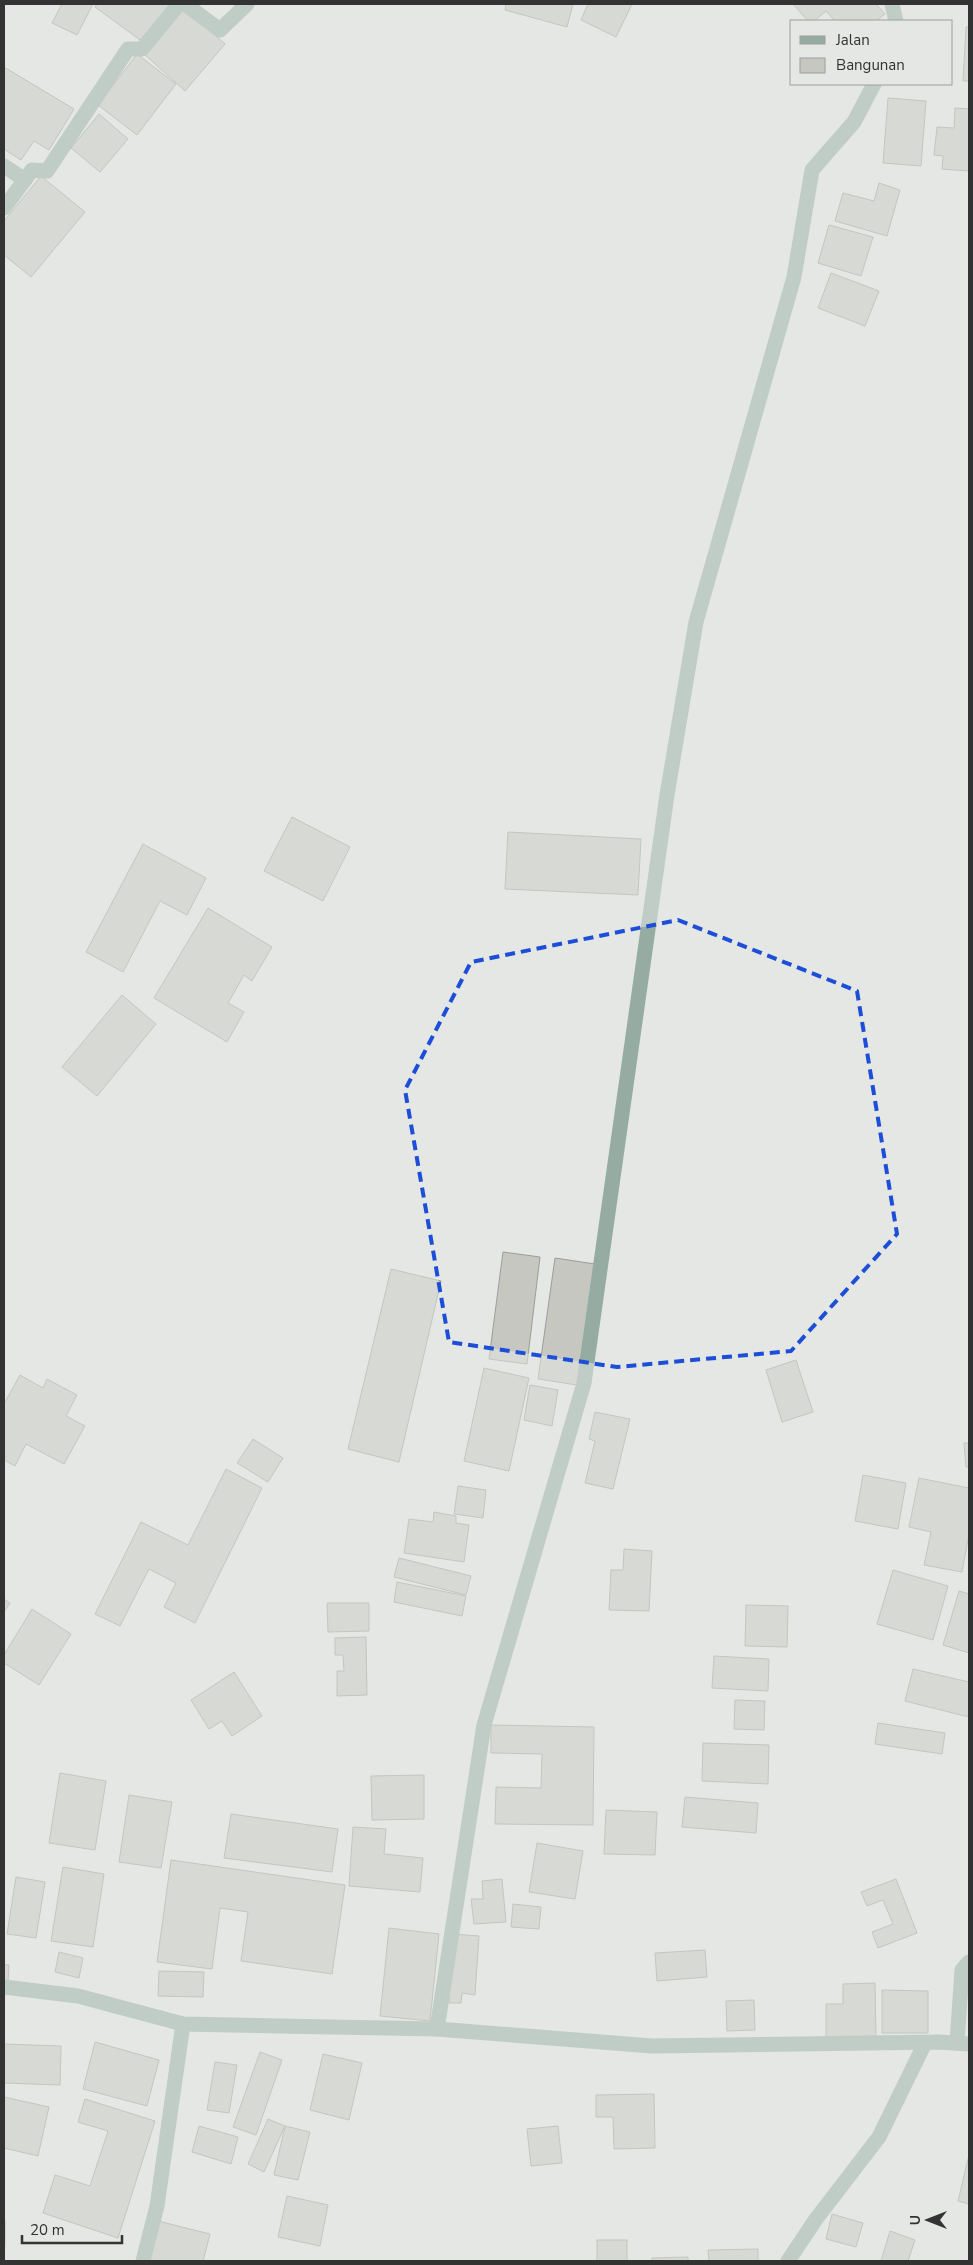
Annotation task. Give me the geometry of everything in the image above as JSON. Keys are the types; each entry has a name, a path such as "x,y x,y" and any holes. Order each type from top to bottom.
{"street":[{"path":"4,208 32,170 47,171 128,49 142,49 179,4"},
{"path":"185,4 220,30 247,4"},
{"path":"892,4 896,20"},
{"path":"437,2029 484,1725 584,1383 667,795 696,622 794,277 812,170 854,122 873,85"},
{"path":"4,166 25,180"},
{"path":"4,1987 78,1996 183,2024 437,2029 652,2046 963,2044 962,1970 969,1962"},
{"path":"143,2261 156,2206 183,2024"},
{"path":"788,2261 816,2219 879,2138 926,2043"}],"highlighted area":[{"path":"678,920 857,991 897,1234 791,1351 617,1367 449,1342 405,1090 471,962"}],"building":[{"path":"62,4 93,4 77,35 52,23"},
{"path":"97,4 170,4 143,42 95,7"},
{"path":"506,4 573,4 567,27 505,10"},
{"path":"588,4 632,4 616,37 581,20"},
{"path":"793,4 876,4 885,14 877,20 834,20 826,11 815,20 807,20"},
{"path":"183,7 225,44 185,91 143,53"},
{"path":"966,27 969,27 969,81 963,81"},
{"path":"137,54 176,84 137,135 98,105"},
{"path":"4,67 74,109 49,150 34,141 21,160 4,149"},
{"path":"888,98 926,101 921,166 883,163"},
{"path":"955,108 969,109 969,171 942,169 943,156 934,155 937,127 954,128"},
{"path":"99,114 128,139 100,172 71,148"},
{"path":"41,176 85,212 31,277 4,255 4,221"},
{"path":"879,183 900,190 887,236 835,221 843,193 874,201"},
{"path":"829,225 873,237 861,276 818,263"},
{"path":"831,273 879,291 865,326 818,308"},
{"path":"292,817 350,847 323,901 264,871"},
{"path":"508,832 641,839 638,895 505,889"},
{"path":"143,844 206,878 187,915 160,901 123,972 86,952"},
{"path":"208,908 272,947 252,981 244,975 228,1003 244,1012 227,1042 154,998"},
{"path":"122,995 156,1024 97,1096 62,1067"},
{"path":"503,1252 540,1257 527,1364 489,1359"},
{"path":"555,1258 595,1264 577,1385 538,1379"},
{"path":"391,1269 441,1281 399,1462 348,1449"},
{"path":"796,1360 813,1412 782,1422 766,1370"},
{"path":"484,1368 529,1378 509,1471 464,1461"},
{"path":"20,1375 43,1388 47,1379 77,1395 66,1416 85,1426 64,1464 26,1444 15,1466 4,1460 4,1404"},
{"path":"530,1385 558,1390 552,1426 524,1420"},
{"path":"595,1412 630,1419 613,1489 585,1483 595,1441 589,1439"},
{"path":"253,1439 283,1458 268,1482 237,1463"},
{"path":"964,1443 969,1443 969,1467 966,1467"},
{"path":"226,1469 262,1488 195,1623 164,1607 176,1583 149,1569 120,1626 95,1614 141,1522 188,1545"},
{"path":"863,1475 906,1483 898,1529 855,1521"},
{"path":"919,1478 969,1488 969,1534 962,1572 924,1565 931,1532 909,1527"},
{"path":"458,1486 486,1490 483,1518 454,1514"},
{"path":"434,1512 456,1516 456,1523 469,1525 464,1562 404,1553 409,1519 433,1522"},
{"path":"624,1549 652,1551 649,1611 609,1610 611,1570 623,1570"},
{"path":"399,1558 471,1576 466,1595 394,1577"},
{"path":"893,1570 948,1586 933,1640 877,1624"},
{"path":"397,1582 466,1596 462,1616 394,1602"},
{"path":"959,1591 969,1594 969,1653 943,1645"},
{"path":"4,1599 10,1603 4,1612"},
{"path":"327,1603 369,1603 369,1631 328,1632"},
{"path":"746,1605 788,1606 787,1647 745,1646"},
{"path":"32,1609 71,1634 39,1685 4,1663 4,1655"},
{"path":"366,1637 367,1695 337,1696 337,1671 344,1671 343,1655 335,1655 335,1638"},
{"path":"714,1656 769,1659 768,1691 712,1688"},
{"path":"913,1669 969,1682 969,1717 905,1701"},
{"path":"234,1672 262,1716 232,1736 222,1721 209,1729 191,1700"},
{"path":"735,1700 765,1701 764,1730 734,1729"},
{"path":"878,1723 945,1733 942,1754 875,1744"},
{"path":"491,1725 594,1727 593,1825 495,1824 496,1787 541,1788 542,1754 491,1753"},
{"path":"703,1743 769,1745 768,1784 702,1781"},
{"path":"60,1773 106,1781 95,1850 49,1843"},
{"path":"424,1775 424,1819 372,1820 371,1776"},
{"path":"129,1795 172,1802 161,1868 119,1862"},
{"path":"685,1797 758,1803 756,1833 682,1827"},
{"path":"606,1810 657,1812 655,1855 604,1854"},
{"path":"231,1814 338,1829 332,1872 224,1858"},
{"path":"353,1827 386,1829 384,1854 423,1858 420,1892 349,1886"},
{"path":"537,1843 583,1851 575,1899 529,1892"},
{"path":"171,1860 345,1885 332,1974 241,1961 248,1912 220,1908 212,1969 157,1962"},
{"path":"63,1867 104,1874 93,1947 51,1941"},
{"path":"16,1877 45,1882 36,1938 7,1934"},
{"path":"502,1879 506,1922 474,1924 471,1899 483,1899 482,1881"},
{"path":"896,1879 917,1933 878,1948 872,1932 893,1924 883,1900 867,1906 861,1892"},
{"path":"513,1904 541,1907 539,1929 511,1927"},
{"path":"389,1928 439,1934 430,2021 380,2016"},
{"path":"453,1934 479,1936 475,1995 462,1993 461,2003 449,2003"},
{"path":"705,1950 707,1977 657,1981 655,1953"},
{"path":"59,1952 83,1958 79,1978 55,1972"},
{"path":"4,1965 9,1965 8,1983 4,1983"},
{"path":"159,1971 204,1972 203,1997 158,1996"},
{"path":"875,1983 876,2037 826,2037 826,2004 843,2004 843,1984"},
{"path":"882,1990 928,1991 928,2033 882,2033"},
{"path":"754,2000 755,2030 727,2031 726,2001"},
{"path":"95,2042 159,2060 147,2106 83,2089"},
{"path":"4,2044 61,2046 60,2085 4,2083"},
{"path":"260,2052 282,2060 256,2135 233,2127"},
{"path":"323,2054 362,2063 349,2120 310,2110"},
{"path":"215,2062 237,2065 229,2113 207,2110"},
{"path":"654,2094 655,2148 614,2149 613,2117 596,2117 596,2095"},
{"path":"4,2097 49,2107 38,2156 4,2148"},
{"path":"85,2099 155,2121 118,2238 43,2213 55,2175 90,2186 108,2131 78,2122"},
{"path":"268,2119 285,2126 264,2172 248,2164"},
{"path":"199,2126 238,2137 231,2164 192,2152"},
{"path":"285,2126 310,2132 298,2180 274,2175"},
{"path":"558,2126 562,2163 531,2166 527,2129"},
{"path":"969,2155 969,2204 958,2201"},
{"path":"287,2196 328,2205 320,2246 278,2237"},
{"path":"832,2214 863,2223 856,2247 826,2239"},
{"path":"5,2220 5,2247 4,2246"},
{"path":"158,2221 210,2234 203,2261 148,2261"},
{"path":"890,2231 915,2240 908,2261 881,2261"},
{"path":"597,2240 627,2240 627,2261 597,2261"},
{"path":"758,2249 758,2261 709,2261 708,2250"},
{"path":"688,2257 688,2261 652,2261 652,2258"}]}
